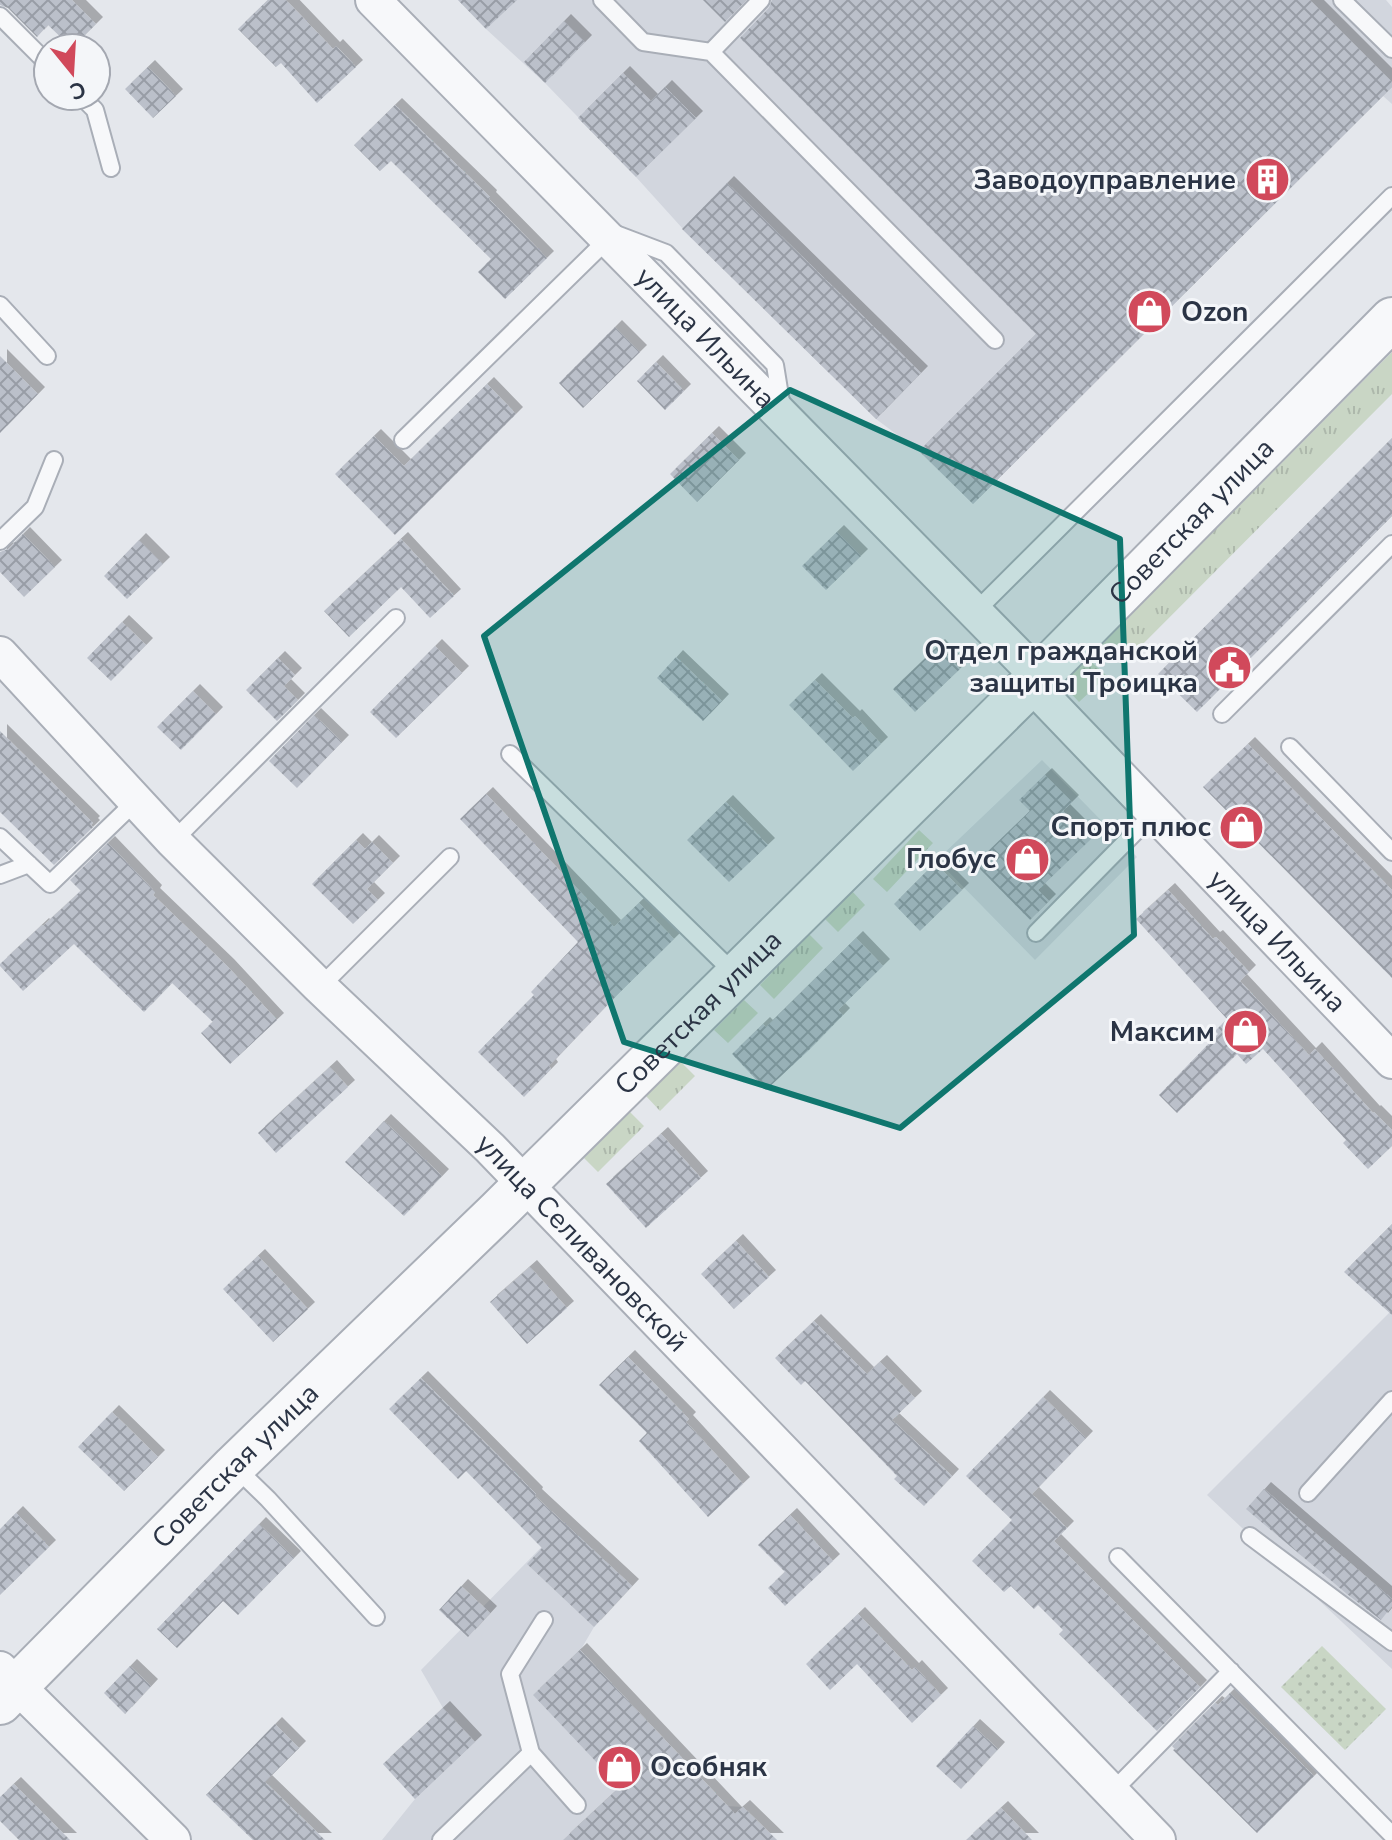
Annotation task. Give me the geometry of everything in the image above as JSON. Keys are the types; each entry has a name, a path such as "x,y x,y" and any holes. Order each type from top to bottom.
{"street":[{"name":"улица Ильина","path":"373,0 975,612 1154,813 1392,1061"},
{"name":"Советская улица","path":"6,1685 524,1184 1035,680 1392,319"},
{"name":"улица Селивановской","path":"0,654 173,841 320,987 490,1148 1158,1840"},
{"path":"6,1685 173,1840"}],"lane":[{"path":"602,0 643,42 711,52 995,340"},
{"path":"711,52 761,0"},
{"path":"1342,0 1392,49"},
{"path":"0,16 32,48"},
{"path":"96,112 111,168"},
{"path":"975,612 1392,196"},
{"path":"403,440 601,232"},
{"path":"0,305 47,356"},
{"path":"0,541 35,507 54,460"},
{"path":"1222,714 1392,544"},
{"path":"173,841 396,618"},
{"path":"1290,747 1392,852"},
{"path":"510,754 736,975"},
{"path":"0,837 50,884 135,802"},
{"path":"1036,933 1154,813"},
{"path":"320,987 450,857"},
{"path":"0,875 29,864"},
{"path":"1308,1493 1392,1400"},
{"path":"234,1466 376,1617"},
{"path":"1250,1536 1392,1642"},
{"path":"1118,1557 1392,1835"},
{"path":"544,1620 510,1674 531,1753 577,1805"},
{"path":"1111,1793 1231,1671"},
{"path":"441,1840 531,1753"}],"highlighted area":[{"path":"790,390 1120,539 1134,935 900,1128 624,1042 484,636"}],"shaded area":[{"path":"458,0 1386,0 1392,7 1392,104 1383,96 973,504 919,451 876,419 683,229 545,83"},
{"path":"1042,760 1137,857 1035,960 937,860"},
{"path":"1392,1310 1392,1669 1207,1495"},
{"path":"565,1523 632,1586 594,1627 580,1651 727,1806 743,1807 777,1840 382,1840 415,1799 383,1764 443,1708 421,1670"}],"green space":[{"path":"1392,352 1392,394 1122,665 1101,645"},
{"path":"1086,657 1107,676 1079,702 1059,681"},
{"path":"919,830 933,843 887,892 873,879"},
{"path":"852,891 865,905 838,932 824,918"},
{"path":"809,934 823,948 774,999 760,985"},
{"path":"744,1000 758,1013 728,1043 714,1030"},
{"path":"681,1062 695,1076 660,1111 646,1096"},
{"path":"630,1112 644,1126 598,1172 584,1158"},
{"path":"1322,1646 1386,1709 1345,1750 1281,1687"}],"building":[{"path":"0,0 72,0 96,24 88,32 55,32 48,25 42,32 32,32 8,8 0,5"},
{"path":"268,0 286,0 333,49 336,46 356,67 317,103 281,63 276,67 238,29"},
{"path":"458,0 517,0 486,29"},
{"path":"703,0 746,0 725,22"},
{"path":"772,0 1310,0 1392,82 1392,87 973,504 919,451 1036,334 740,38 769,8"},
{"path":"564,21 585,42 545,83 524,62"},
{"path":"148,67 176,96 153,118 125,89"},
{"path":"623,73 651,101 665,87 696,118 636,177 578,118"},
{"path":"395,105 490,197 547,258 505,299 478,272 491,259 391,161 380,171 354,145"},
{"path":"727,183 921,373 876,419 682,229"},
{"path":"615,327 640,352 583,408 559,383"},
{"path":"0,356 38,394 0,433"},
{"path":"656,362 684,391 665,410 637,381"},
{"path":"487,384 516,414 395,535 335,474 374,436 404,466"},
{"path":"712,433 739,460 697,502 670,474"},
{"path":"1392,438 1392,516 1197,712 1158,674"},
{"path":"837,532 861,556 826,590 802,566"},
{"path":"23,534 55,567 24,597 0,572 0,552 8,549"},
{"path":"401,539 454,596 430,618 401,587 349,637 324,611"},
{"path":"139,540 163,564 127,599 104,576"},
{"path":"122,622 146,645 111,681 87,658"},
{"path":"435,646 462,673 396,738 370,712"},
{"path":"938,646 960,669 915,712 893,689"},
{"path":"676,657 722,701 703,721 657,678"},
{"path":"278,658 295,675 284,686 298,700 277,721 246,690"},
{"path":"815,680 881,744 853,771 789,705"},
{"path":"193,691 216,714 181,750 157,727"},
{"path":"314,715 342,742 297,788 269,761"},
{"path":"0,731 93,823 93,827 54,865 0,812"},
{"path":"1248,744 1392,890 1392,978 1203,787"},
{"path":"1045,775 1072,802 1063,811 1091,839 1038,890 1049,901 1030,920 975,864 1030,811 1019,800"},
{"path":"486,794 614,927 639,903 674,939 549,1066 551,1069 524,1097 478,1052 534,995 531,992 578,942 460,819"},
{"path":"726,802 768,845 729,882 687,840"},
{"path":"356,840 365,849 372,842 393,863 367,889 378,900 353,924 312,884"},
{"path":"108,843 155,892 153,895 227,966 277,1020 230,1064 201,1033 213,1022 172,983 144,1012 74,944 23,991 0,966 81,891 70,880"},
{"path":"935,863 962,890 920,931 894,904"},
{"path":"1168,890 1213,939 1216,937 1249,972 1240,981 1309,1055 1315,1049 1392,1130 1392,1146 1368,1169 1343,1143 1346,1140 1263,1049 1246,1064 1237,1054 1177,1113 1159,1095 1218,1034 1215,1031 1227,1019 1136,919"},
{"path":"856,938 883,966 838,1010 843,1015 766,1090 732,1054 763,1024 766,1027"},
{"path":"330,1067 348,1087 276,1153 258,1133"},
{"path":"384,1121 442,1176 404,1216 345,1162"},
{"path":"661,1134 701,1178 646,1228 606,1184"},
{"path":"1392,1224 1392,1315 1344,1272"},
{"path":"736,1241 769,1277 734,1309 701,1274"},
{"path":"258,1256 308,1309 273,1342 223,1289"},
{"path":"530,1267 567,1308 527,1344 490,1302"},
{"path":"814,1321 867,1374 880,1362 915,1398 892,1420 952,1476 924,1506 894,1479 897,1476 805,1381 801,1385 775,1358"},
{"path":"628,1357 689,1419 686,1422 743,1484 708,1517 639,1441 647,1433 599,1385"},
{"path":"421,1378 535,1496 632,1586 594,1627 527,1564 542,1548 466,1471 458,1479 389,1409"},
{"path":"1043,1397 1086,1438 1032,1494 1067,1528 1054,1541 1200,1687 1157,1731 1059,1634 1063,1630 1038,1605 1034,1609 1011,1586 1004,1592 972,1561 1012,1520 966,1476"},
{"path":"112,1412 158,1457 124,1491 78,1447"},
{"path":"1264,1489 1392,1599 1392,1606 1381,1620 1246,1509"},
{"path":"16,1513 49,1547 0,1595 0,1529"},
{"path":"790,1515 833,1561 785,1606 768,1588 785,1572 758,1545"},
{"path":"259,1524 294,1558 238,1615 223,1601 177,1648 157,1629"},
{"path":"461,1586 490,1613 468,1637 439,1610"},
{"path":"858,1614 941,1695 912,1723 857,1664 830,1690 806,1664"},
{"path":"580,1650 735,1814 743,1807 777,1840 563,1840 620,1787 533,1695"},
{"path":"130,1666 151,1686 125,1714 104,1693"},
{"path":"1230,1693 1314,1776 1257,1833 1172,1746 1215,1703 1218,1705"},
{"path":"443,1708 475,1742 415,1799 383,1764"},
{"path":"275,1724 299,1748 265,1782 325,1840 253,1840 206,1795"},
{"path":"973,1726 998,1749 961,1789 936,1766"},
{"path":"14,1784 70,1840 19,1840 0,1821 0,1797"},
{"path":"1001,1808 1032,1840 966,1840"}],"place":[{"name":"Заводоуправление","path":"1267,180"},
{"name":"Ozon","path":"1150,312"},
{"name":"Отдел гражданской защиты Троицка","path":"1229,667"},
{"name":"Спорт плюс","path":"1242,827"},
{"name":"Глобус","path":"1027,859"},
{"name":"Максим","path":"1246,1032"},
{"name":"Особняк","path":"619,1767"}]}
